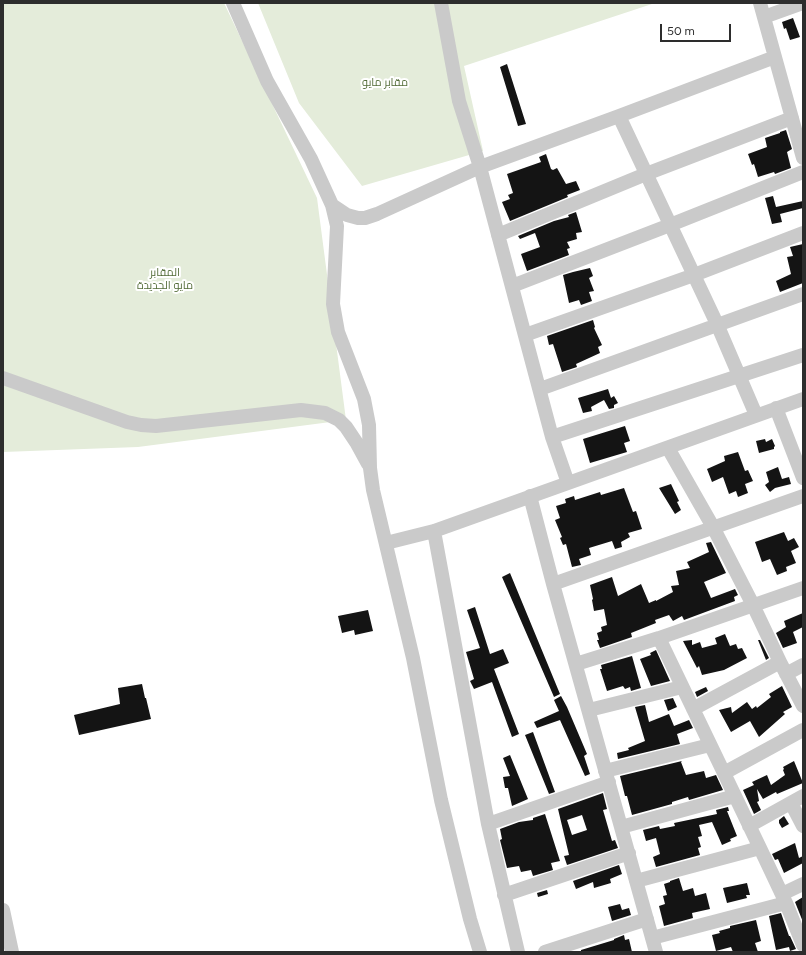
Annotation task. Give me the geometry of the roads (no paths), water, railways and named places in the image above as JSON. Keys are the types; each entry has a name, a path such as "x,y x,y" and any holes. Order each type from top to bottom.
{"street":[{"path":"233,3 267,80 311,159 332,205 337,226 333,304 338,332 364,399 369,425 370,468 373,490 413,658 441,800 470,919 480,952"},
{"path":"441,3 459,101 490,200 552,437 568,483"},
{"path":"760,3 803,158"},
{"path":"764,17 803,3"},
{"path":"332,205 347,215 358,218 365,218 377,214 480,167 775,57"},
{"path":"619,116 717,324 756,415"},
{"path":"498,235 646,174 792,118"},
{"path":"512,286 803,172"},
{"path":"525,335 694,275 803,233"},
{"path":"540,389 803,294"},
{"path":"552,437 803,355"},
{"path":"3,378 127,422 141,425 156,426 301,410 325,413 339,420 346,426 370,468"},
{"path":"386,543 434,531 803,399"},
{"path":"776,408 803,478"},
{"path":"668,448 713,527 803,706"},
{"path":"530,496 553,584 656,952"},
{"path":"553,584 803,496"},
{"path":"434,531 488,824 518,952"},
{"path":"576,664 659,638 803,588"},
{"path":"659,638 784,898 803,945"},
{"path":"693,709 783,668 803,665"},
{"path":"589,710 682,687"},
{"path":"724,773 803,730"},
{"path":"488,824 607,777 710,745"},
{"path":"621,827 735,796"},
{"path":"749,826 797,800 803,826"},
{"path":"636,881 760,848"},
{"path":"504,895 629,853"},
{"path":"652,938 784,898 803,884"},
{"path":"3,910 12,952"},
{"path":"545,952 647,919"}],"park label":[{"name":"مقابر مايو","path":"385,83"},
{"name":"المقابر مايو الجديدة","path":"165,279"}]}
